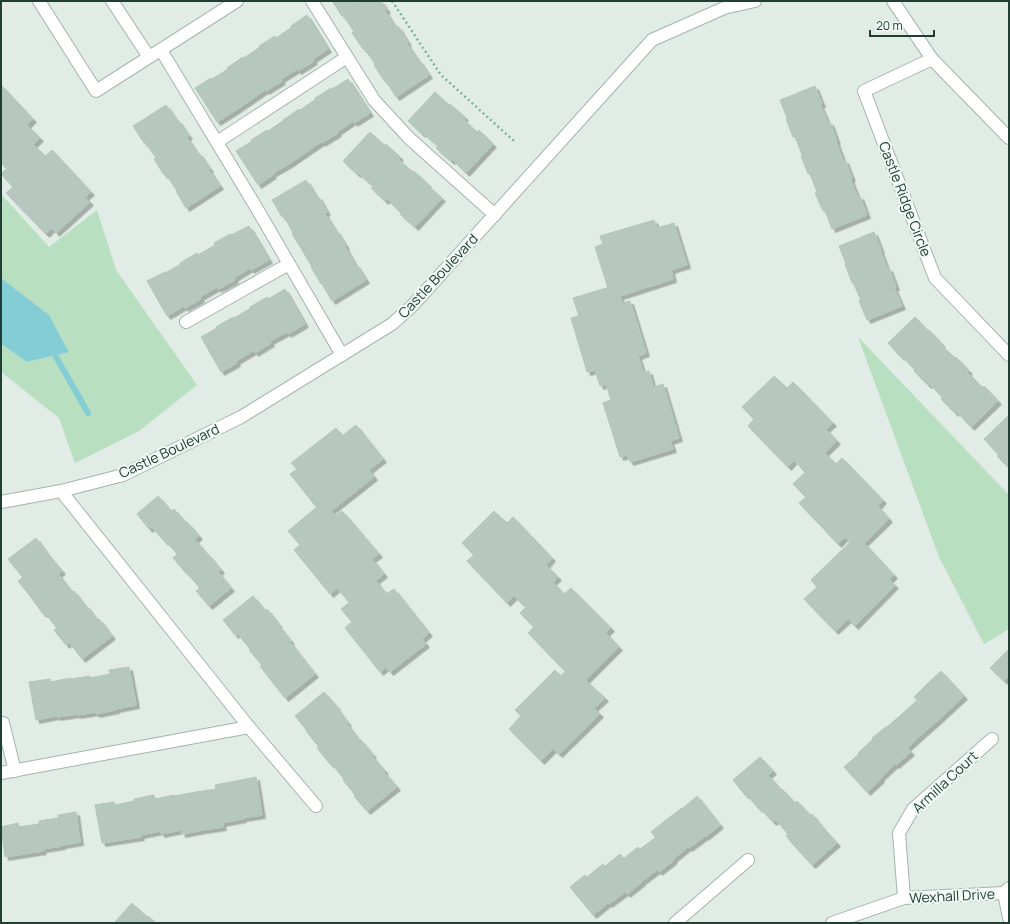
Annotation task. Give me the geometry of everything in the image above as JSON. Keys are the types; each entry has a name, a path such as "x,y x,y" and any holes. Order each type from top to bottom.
{"street":[{"path":"39,1 96,91 237,1"},
{"path":"112,1 149,57"},
{"path":"312,1 374,100 409,138 495,215"},
{"name":"Castle Boulevard","path":"1,502 61,491 123,475 241,417 392,324 413,305 652,40 737,3 755,1"},
{"path":"893,1 932,59 1009,138"},
{"path":"161,50 290,264 342,355"},
{"path":"217,142 347,56"},
{"name":"Castle Ridge Circle","path":"932,59 864,91 935,278 1009,355"},
{"path":"186,322 290,264"},
{"path":"61,491 249,726 316,806"},
{"path":"1,723 3,723 14,771"},
{"path":"1,773 249,726"},
{"name":"Armilla Court","path":"904,898 899,833 913,809 992,739"},
{"path":"675,923 748,860"},
{"path":"1006,891 1009,918"},
{"name":"Wexhall Drive","path":"832,923 904,898 1006,891"}],"path":[{"path":"392,1 441,75 514,141"}],"green space":[{"path":"1,194 49,247 97,210 116,270 197,385 139,431 75,463 59,418 1,372 1,344 27,362 69,352 49,315 1,278"},
{"path":"858,337 1009,495 1009,629 984,644 939,557"}],"water":[{"path":"1,278 49,315 69,352 27,362 1,344"}],"building":[{"path":"332,1 366,1 342,16"},
{"path":"366,1 381,1 387,10 354,32 343,15"},
{"path":"385,11 396,28 363,49 352,33"},
{"path":"307,15 328,49 313,59 291,26"},
{"path":"398,26 408,43 375,64 364,48"},
{"path":"292,27 314,61 298,71 276,38"},
{"path":"275,36 297,69 281,79 259,46"},
{"path":"407,44 418,60 385,82 374,65"},
{"path":"260,47 282,81 266,91 244,58"},
{"path":"243,57 265,90 249,101 227,68"},
{"path":"419,60 429,75 396,97 386,81"},
{"path":"228,69 249,101 233,112 212,79"},
{"path":"211,78 233,112 217,122 195,88"},
{"path":"348,79 370,113 354,123 332,89"},
{"path":"1,85 33,119 27,125 40,138 7,169 1,163"},
{"path":"815,86 822,104 787,118 780,100"},
{"path":"331,88 353,121 337,132 315,98"},
{"path":"435,92 449,105 422,134 408,121"},
{"path":"316,99 338,133 322,143 300,110"},
{"path":"450,104 465,117 438,146 423,133"},
{"path":"166,105 177,121 144,143 133,126"},
{"path":"820,105 828,123 793,137 786,119"},
{"path":"299,109 321,142 305,153 283,120"},
{"path":"463,119 477,132 451,161 436,148"},
{"path":"178,120 189,136 156,158 145,142"},
{"path":"284,120 305,153 289,164 268,131"},
{"path":"830,122 837,141 802,155 795,136"},
{"path":"267,130 289,164 273,173 251,140"},
{"path":"479,130 493,144 466,173 452,159"},
{"path":"370,132 384,145 357,174 343,161"},
{"path":"187,138 198,154 164,175 154,159"},
{"path":"252,141 273,175 258,185 236,151"},
{"path":"836,142 843,160 808,174 801,156"},
{"path":"33,144 45,156 52,150 91,192 85,197 90,202 56,233 52,228 46,234 6,193 13,187 1,174"},
{"path":"386,144 400,157 373,186 358,173"},
{"path":"199,153 210,169 177,191 166,174"},
{"path":"398,159 413,172 385,201 371,188"},
{"path":"845,160 852,178 817,192 810,174"},
{"path":"209,170 220,186 186,208 176,191"},
{"path":"414,171 428,184 401,213 387,199"},
{"path":"850,178 857,196 823,211 815,193"},
{"path":"306,180 316,196 282,217 272,200"},
{"path":"427,185 442,198 415,227 400,214"},
{"path":"318,196 327,212 293,233 284,216"},
{"path":"860,196 867,215 832,229 825,210"},
{"path":"325,214 335,230 302,250 292,234"},
{"path":"654,220 657,228 674,223 687,265 671,270 673,279 620,296 616,285 608,288 595,247 603,244 600,236"},
{"path":"249,226 269,260 251,270 231,235"},
{"path":"336,230 346,246 312,267 302,250"},
{"path":"874,232 881,250 846,264 839,246"},
{"path":"230,234 250,268 234,278 214,243"},
{"path":"215,245 235,280 218,289 198,255"},
{"path":"345,247 355,264 321,284 311,267"},
{"path":"880,250 887,268 852,283 845,264"},
{"path":"197,253 217,287 200,297 180,263"},
{"path":"181,264 201,299 185,308 165,273"},
{"path":"356,264 366,280 332,301 322,284"},
{"path":"889,268 896,287 861,301 853,282"},
{"path":"165,272 184,306 167,316 147,281"},
{"path":"616,285 622,303 630,301 646,353 638,356 643,373 600,386 595,370 587,372 571,318 579,316 573,298"},
{"path":"894,288 902,306 867,320 859,301"},
{"path":"285,289 305,324 288,334 268,299"},
{"path":"267,297 287,332 270,341 250,307"},
{"path":"251,308 271,343 255,353 234,318"},
{"path":"233,317 253,351 236,361 216,327"},
{"path":"915,317 928,331 901,357 888,343"},
{"path":"217,328 237,363 221,372 201,337"},
{"path":"929,330 942,344 915,370 902,356"},
{"path":"941,345 955,358 928,385 914,371"},
{"path":"956,357 969,371 942,397 929,383"},
{"path":"649,371 653,387 663,384 679,438 670,441 673,449 630,462 627,455 620,457 603,403 611,400 606,384"},
{"path":"968,373 982,387 955,413 941,399"},
{"path":"774,376 787,388 793,382 833,423 826,429 837,441 805,472 794,460 788,467 748,426 754,419 742,407"},
{"path":"984,386 998,401 971,427 957,412"},
{"path":"1009,415 1009,444 998,454 984,439"},
{"path":"356,425 383,459 369,470 374,477 331,511 323,502 317,508 290,474 297,469 291,463 336,428 342,436"},
{"path":"1009,444 1009,468 997,456"},
{"path":"825,453 836,464 842,458 883,500 878,506 889,519 857,550 845,537 838,544 799,503 806,497 793,484"},
{"path":"158,496 171,511 149,529 137,514"},
{"path":"323,502 335,516 342,511 379,554 372,559 384,574 349,602 337,588 330,594 294,550 300,545 288,531"},
{"path":"174,509 186,523 165,542 152,527"},
{"path":"494,511 507,523 513,517 552,558 546,565 558,577 526,608 514,596 507,603 467,561 474,555 462,543"},
{"path":"187,522 199,536 178,555 166,541"},
{"path":"36,538 50,557 23,578 8,559"},
{"path":"195,540 208,555 186,573 173,558"},
{"path":"850,542 857,550 864,543 894,575 889,580 895,585 855,626 848,619 835,631 804,599 817,587 811,580"},
{"path":"208,554 221,570 200,588 187,573"},
{"path":"50,557 62,571 30,596 18,581"},
{"path":"218,572 231,588 209,606 196,591"},
{"path":"58,574 72,592 43,614 30,596"},
{"path":"376,581 386,594 394,589 429,633 422,639 426,644 390,672 386,667 380,672 345,628 352,622 341,609"},
{"path":"553,582 564,594 571,588 611,628 606,633 619,647 586,680 570,666 565,671 528,633 534,627 520,613"},
{"path":"74,591 85,606 57,628 45,613"},
{"path":"253,596 265,611 235,635 223,620"},
{"path":"86,605 97,620 66,645 54,630"},
{"path":"267,609 279,625 250,649 237,633"},
{"path":"99,619 112,636 82,659 69,642"},
{"path":"279,626 291,641 262,665 249,650"},
{"path":"290,642 303,659 273,683 260,666"},
{"path":"1009,649 1009,676 1004,681 990,668"},
{"path":"303,659 315,674 285,698 273,683"},
{"path":"570,666 605,698 594,708 600,714 559,754 553,749 541,761 509,729 521,716 515,710 555,670 561,676"},
{"path":"129,667 136,705 116,709 109,670"},
{"path":"941,671 964,696 950,709 927,684"},
{"path":"110,674 116,710 96,714 90,678"},
{"path":"90,676 96,712 77,715 71,679"},
{"path":"71,678 77,714 57,717 50,682"},
{"path":"50,679 56,716 36,720 29,682"},
{"path":"927,684 950,709 936,722 914,697"},
{"path":"324,692 337,707 307,731 295,716"},
{"path":"916,701 936,722 921,735 902,714"},
{"path":"336,707 348,723 319,747 306,731"},
{"path":"902,714 921,735 907,748 887,727"},
{"path":"347,724 359,740 330,764 317,748"},
{"path":"887,726 911,752 896,765 872,738"},
{"path":"360,739 373,755 344,779 331,763"},
{"path":"873,739 895,764 880,778 858,753"},
{"path":"859,754 881,779 867,792 844,767"},
{"path":"372,756 385,771 355,795 343,780"},
{"path":"760,757 773,771 745,795 733,780"},
{"path":"384,772 397,787 367,811 354,796"},
{"path":"768,775 781,790 759,809 746,794"},
{"path":"256,777 262,815 243,818 236,781"},
{"path":"236,781 243,819 222,823 215,785"},
{"path":"216,789 223,827 203,830 196,792"},
{"path":"782,789 795,803 773,822 760,808"},
{"path":"196,792 203,830 182,834 174,796"},
{"path":"154,795 161,831 140,835 134,799"},
{"path":"174,795 181,830 161,834 155,799"},
{"path":"697,796 720,825 705,837 682,809"},
{"path":"134,801 141,837 121,840 115,805"},
{"path":"797,801 810,815 788,834 776,820"},
{"path":"114,802 121,840 102,843 95,805"},
{"path":"682,808 705,836 689,848 666,820"},
{"path":"76,812 80,842 62,845 58,815"},
{"path":"812,814 824,829 799,851 786,836"},
{"path":"58,818 62,846 43,849 39,821"},
{"path":"666,820 688,847 673,859 651,832"},
{"path":"18,823 24,854 5,857 1,827"},
{"path":"39,824 43,851 24,854 19,827"},
{"path":"824,829 837,843 812,865 799,851"},
{"path":"655,838 674,860 659,872 640,849"},
{"path":"638,847 657,870 641,882 623,859"},
{"path":"620,854 642,882 627,894 605,866"},
{"path":"603,864 625,892 609,904 587,877"},
{"path":"585,875 608,903 593,915 570,887"},
{"path":"132,903 147,917 141,923 114,923"},
{"path":"148,916 156,923 141,923"}],"waterway":[{"path":"55,355 88,413"}]}
